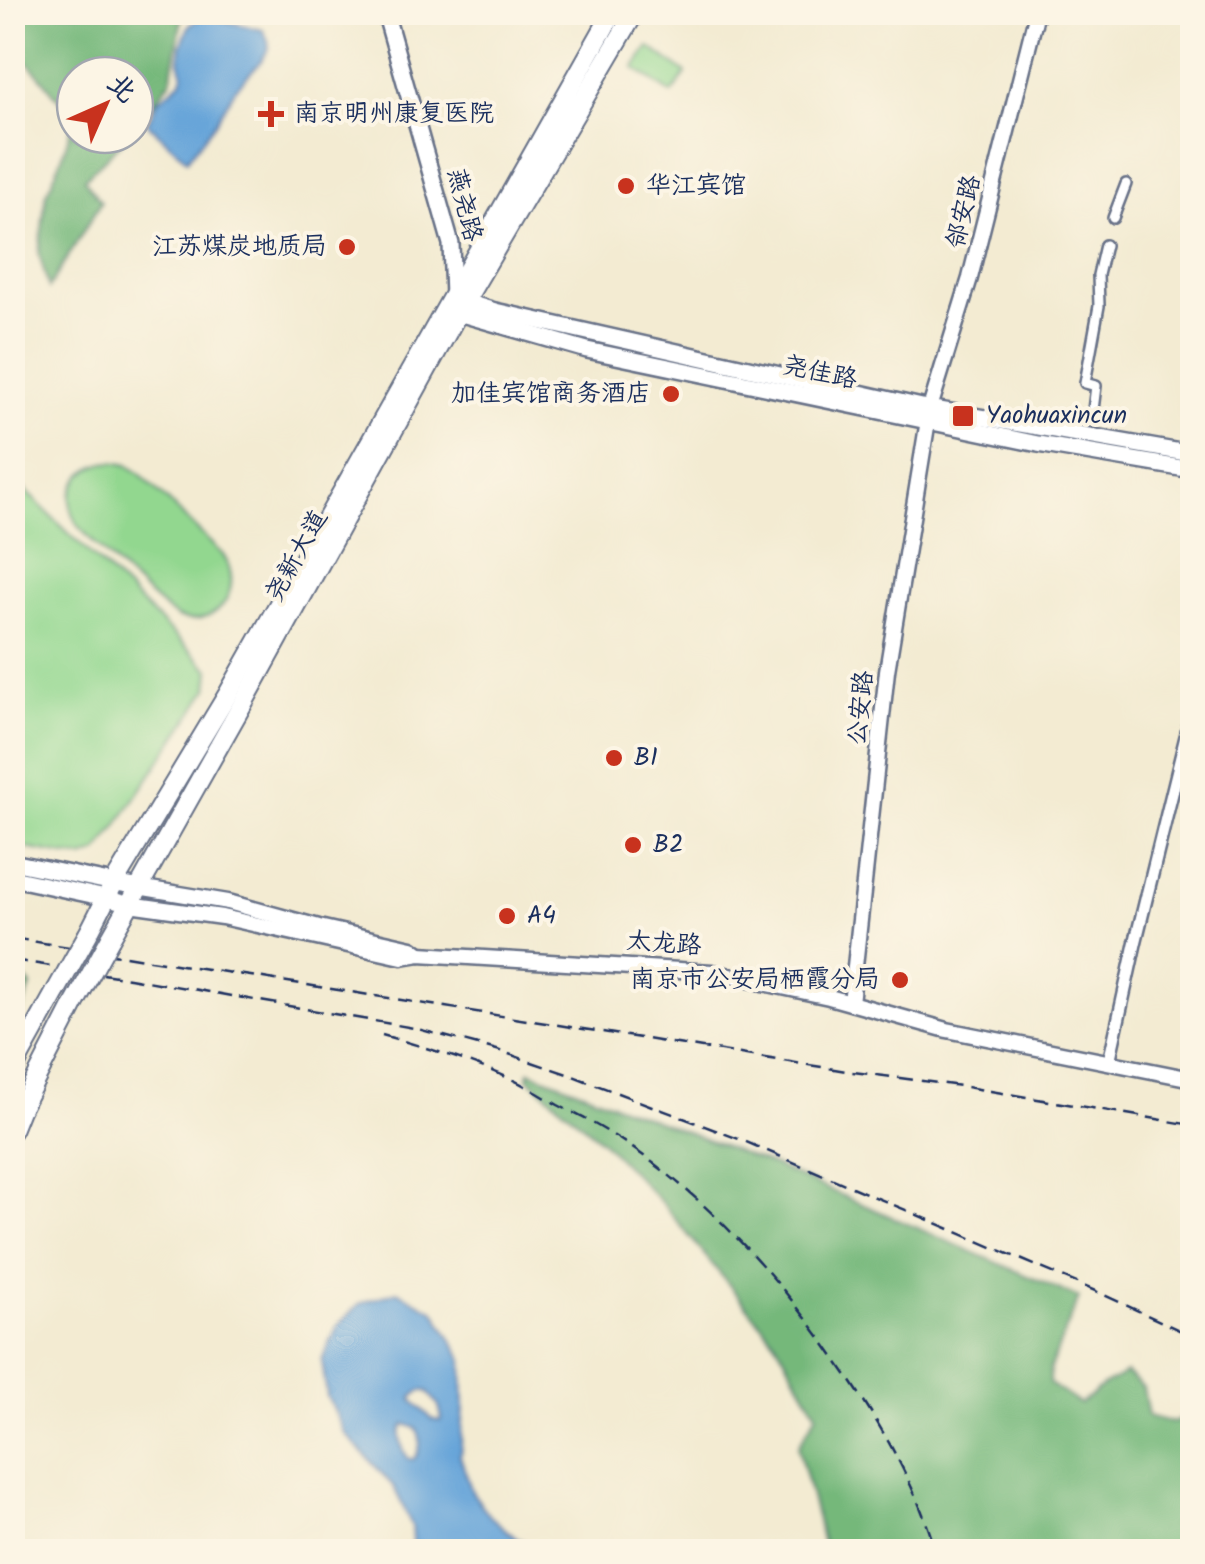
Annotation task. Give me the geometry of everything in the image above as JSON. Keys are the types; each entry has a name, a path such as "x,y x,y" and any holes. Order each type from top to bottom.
{"main road":[{"name":"燕尧路","path":"385,12 450,244 458,302"},
{"name":"尧新大道","path":"12,1130 76,1001 613,12"},
{"name":"尧新大道","path":"12,1075 110,890 458,302 636,12"},
{"name":"尧佳路","path":"458,302 587,350 929,414 1192,454"},
{"name":"尧佳路","path":"929,414 1038,444 1192,470"},
{"name":"太龙路","path":"12,862 110,890"},
{"name":"太龙路","path":"12,878 110,890"}],"street":[{"name":"邻安路","path":"929,414 970,278 1037,12"},
{"path":"1114,218 1126,184"},
{"path":"1092,418 1096,386 1085,383 1105,245"},
{"name":"公安路","path":"851,1003 887,671 929,414"},
{"path":"1110,1062 1192,712"},
{"name":"太龙路","path":"110,890 402,957 420,954 712,972 851,1003 947,1030 1192,1079"}],"green space":[{"path":"13,12 183,13 171,80 155,101 155,55 55,55 55,95 30,64 13,60"},
{"path":"649,47 686,73 672,94 634,68"},
{"path":"109,155 84,179 101,202 49,288 39,254 46,195 62,157"},
{"path":"113,462 139,473 223,555 230,571 230,589 222,606 212,614 193,620 171,613 76,522 70,501 77,481 92,468"},
{"path":"12,478 210,670 208,689 112,833 98,852 83,858 13,846"},
{"path":"13,975 21,976 31,986 13,1034"},
{"path":"529,1071 774,1166 1079,1298 1050,1368 1050,1384 1080,1404 1126,1373 1143,1388 1148,1416 1174,1423 1192,1410 1192,1551 825,1551 798,1447 817,1413 776,1342 662,1203 601,1140 528,1078"}],"water":[{"path":"200,18 213,18 263,30 269,48 187,160 155,130 155,107 181,81 181,46 189,26"},
{"path":"397,1291 435,1311 463,1359 460,1456 472,1492 490,1516 517,1539 544,1551 414,1551 412,1526 394,1487 345,1433 327,1396 322,1361 336,1328 359,1304","holes":["420,1391 427,1391 439,1406 440,1421 432,1419 413,1401","405,1424 416,1428 419,1436 414,1459 409,1459 402,1447 400,1436"]}],"railway":[{"path":"12,938 1192,1125"},
{"path":"12,960 414,1028 497,1050 744,1141 1192,1336"},
{"path":"382,1035 464,1060 523,1085 644,1156 707,1208 765,1268 854,1386 907,1478 936,1552"},
{"path":"1190,1552 1192,1548"}],"place":[{"name":"南京明州康复医院","path":"271,114"},
{"name":"华江宾馆","path":"626,186"},
{"name":"江苏煤炭地质局","path":"347,247"},
{"name":"加佳宾馆商务酒店","path":"671,394"},
{"name":"Yaohuaxincun","path":"963,416"},
{"name":"B1","path":"614,758"},
{"name":"B2","path":"633,845"},
{"name":"A4","path":"507,916"},
{"name":"南京市公安局栖霞分局","path":"900,980"}]}
